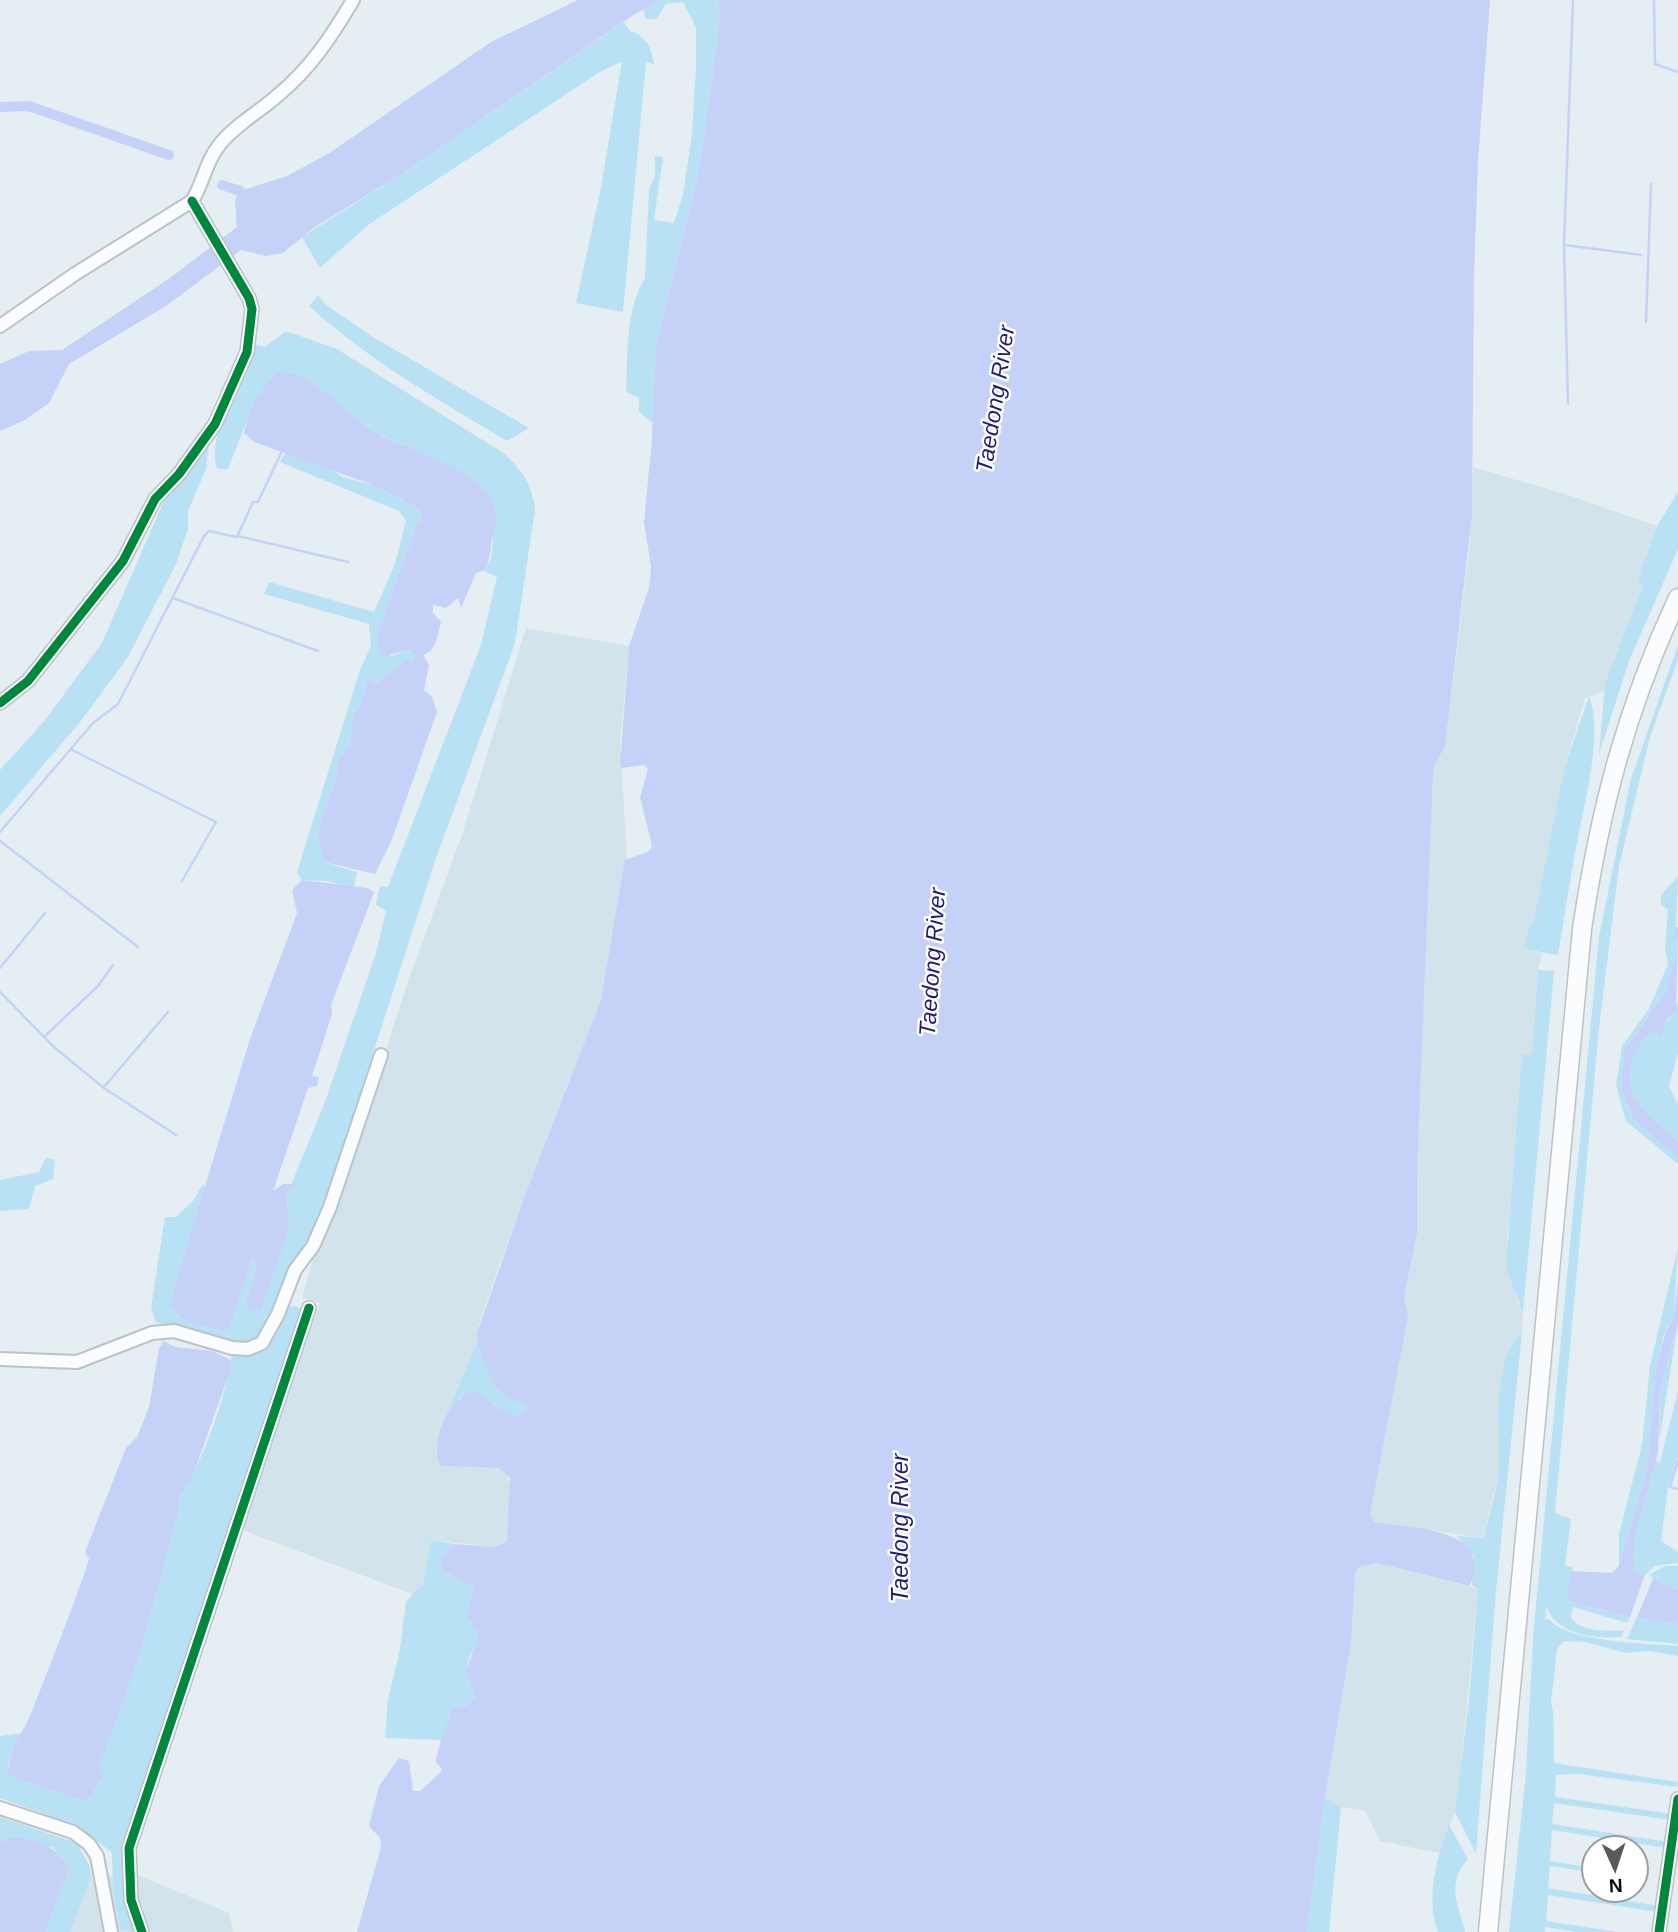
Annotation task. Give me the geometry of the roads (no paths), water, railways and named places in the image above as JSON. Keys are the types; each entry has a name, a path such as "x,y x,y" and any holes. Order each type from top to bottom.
{"highway":[{"path":"1488,1932 1582,929 1612,771 1649,666 1678,598"}],"street":[{"path":"0,326 75,274 192,201 198,192 206,163 222,141 306,70 330,39 353,0"},
{"path":"0,703 27,681 123,561 155,499 179,474 215,424 247,352 252,332 249,298 192,201"},
{"path":"0,1359 77,1362 152,1333 174,1331 232,1348 248,1349 262,1343 278,1314 295,1270 313,1246 330,1207 381,1055"},
{"path":"142,1932 131,1900 129,1848 309,1308"},
{"path":"1659,1932 1678,1799"},
{"path":"0,1808 73,1832 89,1844 97,1856 111,1932"}],"water":[{"path":"578,0 662,0 635,14 403,173 312,229 283,253 266,256 241,250 166,306 69,364 49,403 25,420 0,431 0,364 29,351 62,350 170,278 237,227 235,200 240,191 287,176 331,152 491,42"},
{"name":"Taedong River","path":"719,0 1490,0 1478,161 1472,515 1445,747 1435,763 1433,775 1417,1172 1417,1234 1404,1297 1408,1316 1370,1515 1375,1522 1436,1532 1464,1543 1472,1553 1474,1571 1469,1586 1377,1563 1359,1567 1355,1574 1351,1644 1325,1797 1307,1932 357,1932 381,1847 380,1838 369,1826 379,1786 399,1758 409,1761 413,1791 420,1791 440,1773 442,1769 436,1758 452,1712 454,1708 467,1705 476,1698 466,1672 479,1634 466,1615 475,1588 444,1571 440,1562 454,1544 493,1547 507,1542 510,1478 499,1468 441,1466 437,1457 439,1433 451,1409 468,1393 478,1391 492,1404 515,1416 526,1412 525,1404 506,1397 494,1383 477,1333 524,1198 601,1000 625,860 648,852 652,846 640,797 648,769 644,765 622,768 620,765 629,646 649,588 651,567 644,522 652,439 656,343 699,170 718,36"},
{"path":"280,372 292,374 317,386 373,431 434,458 475,481 489,496 496,514 488,562 484,571 476,573 461,608 458,598 446,608 433,605 433,613 441,622 436,642 431,651 423,655 429,665 424,690 432,697 437,712 391,842 375,874 324,862 318,838 339,759 350,746 353,716 362,702 367,679 376,684 406,660 412,661 415,655 409,650 384,656 379,653 378,632 417,524 422,517 421,510 373,485 254,442 244,433 257,399 268,382"},
{"path":"302,880 368,888 374,892 331,1005 332,1014 312,1076 319,1077 317,1086 308,1088 273,1191 283,1184 293,1184 287,1195 289,1231 261,1310 252,1311 245,1303 257,1267 253,1257 229,1329 224,1331 199,1326 178,1316 170,1301 249,1042 297,913 292,890"},
{"path":"1678,927 1676,1011 1666,1020 1661,1036 1655,1031 1642,1041 1634,1056 1630,1084 1640,1105 1678,1142 1678,1157 1634,1120 1621,1088 1625,1049 1668,988 1675,956 1675,928"},
{"path":"1678,1281 1678,1323 1660,1389 1658,1453 1635,1539 1634,1569 1644,1577 1630,1617 1566,1601 1571,1571 1612,1573 1619,1566 1647,1470 1656,1366 1665,1334 1674,1315"},
{"path":"164,1341 175,1347 212,1351 231,1360 231,1368 191,1481 178,1498 179,1511 139,1657 99,1767 103,1776 87,1802 8,1776 9,1767 76,1596 89,1559 85,1552 126,1448 137,1437 149,1407 159,1348"},
{"path":"1653,1579 1678,1590 1678,1624 1637,1617"},
{"path":"12,1838 30,1839 45,1845 58,1854 70,1868 45,1932 0,1932 0,1843"}],"waterway":[{"path":"1568,404 1564,245 1573,0"},
{"path":"1654,0 1655,64 1678,72"},
{"path":"0,107 29,106 169,155"},
{"path":"1646,322 1651,184"},
{"path":"222,185 240,191"},
{"path":"1565,245 1641,255"},
{"path":"0,832 93,723 118,704 204,536 209,531 237,537 253,502 258,502 282,451"},
{"path":"238,536 348,562"},
{"path":"173,598 318,651"},
{"path":"72,750 216,822 182,881"},
{"path":"0,841 138,947"},
{"path":"0,968 45,913"},
{"path":"44,1037 98,986 113,965"},
{"path":"0,992 55,1048 104,1088 176,1135"},
{"path":"104,1087 168,1012"},
{"path":"1678,1461 1670,1487 1678,1489"}]}
